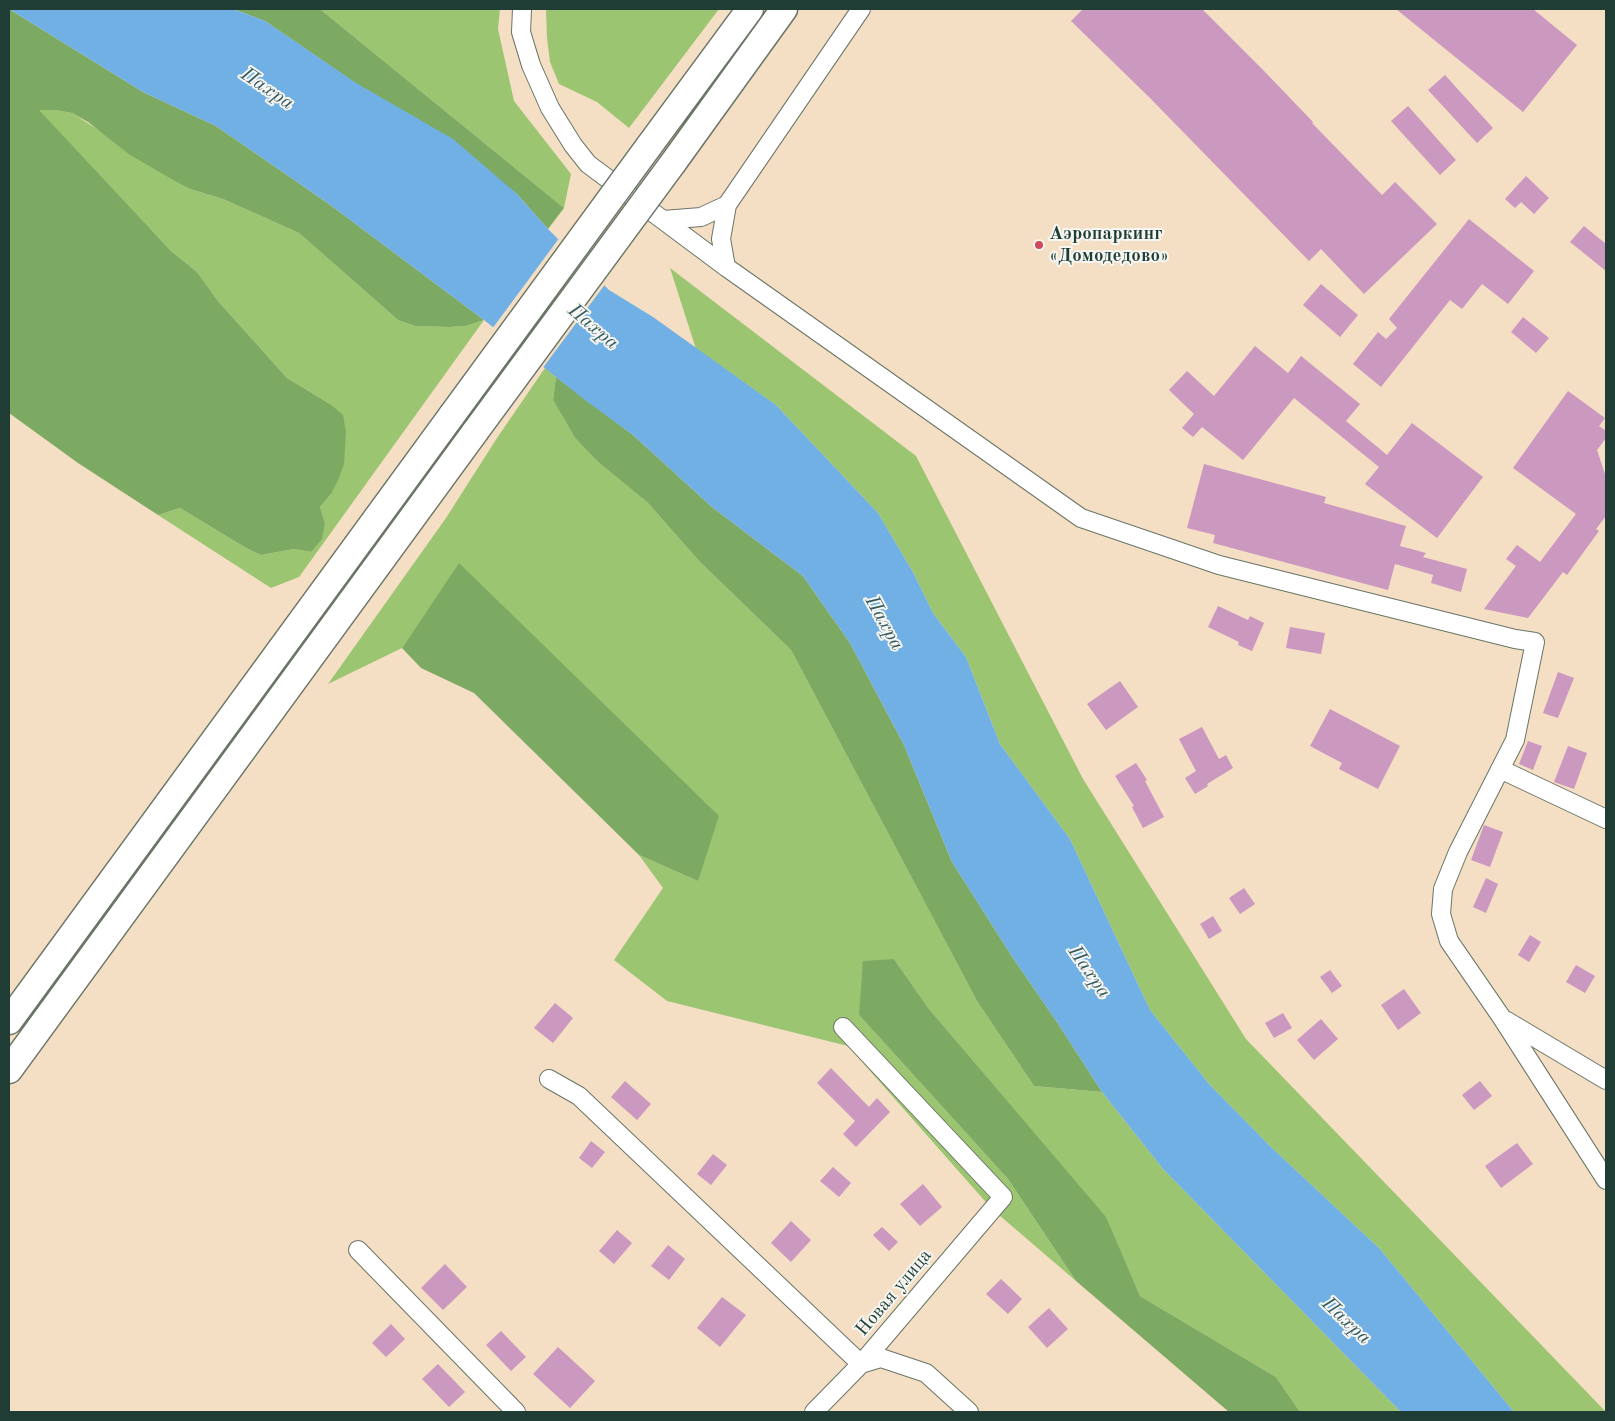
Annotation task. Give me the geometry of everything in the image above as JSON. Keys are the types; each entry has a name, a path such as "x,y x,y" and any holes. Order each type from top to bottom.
{"highway":[{"path":"9,1021 750,9"},
{"path":"9,1070 673,164 784,9"}],"street":[{"path":"522,9 521,32 531,65 550,108 573,145 588,164 726,267 1081,518 1219,565 1506,637 1535,642 1515,740 1458,852 1443,889 1441,914 1449,941 1502,1018 1606,1180"},
{"path":"726,267 720,239 727,206 861,9"},
{"path":"663,220 701,217 727,206"},
{"path":"1500,769 1606,819"},
{"path":"1502,1018 1606,1080"},
{"name":"Новая улица","path":"814,1412 861,1364 1003,1197 842,1028"},
{"path":"549,1078 579,1096 861,1364 881,1358 926,1373 969,1412"},
{"path":"358,1250 516,1412"}],"green space":[{"path":"9,9 143,92 216,126 329,204 484,320 466,326 449,327 415,326 398,320 299,233 223,199 190,189 130,155 88,122 72,113 39,110 171,251 197,272 218,301 287,378 330,404 343,415 346,432 344,464 331,494 320,507 325,523 322,539 311,552 294,549 261,555 180,508 158,515 78,463 9,413"},
{"path":"233,9 320,9 564,208 548,229 517,194 265,21"},
{"path":"320,9 500,9 498,29 514,101 571,174 564,208"},
{"path":"546,9 719,9 629,128 597,102 559,84 550,62"},
{"path":"38,110 72,113 190,189 223,199 299,233 398,320 415,326 449,327 466,326 484,320 299,577 271,588 158,515 180,508 261,555 294,549 311,552 325,523 320,507 331,494 330,404 287,378 218,301 197,272 171,251"},
{"path":"670,268 916,456 1083,779 1246,1039 1606,1412 1514,1412 1380,1249 1271,1147 1210,1085 1150,1010 1070,839 1000,744 966,657 933,613 914,574 878,513 776,405 696,349"},
{"path":"545,368 556,377 553,400 575,438 598,462 648,503 699,561 791,650 977,1001 1034,1086 1102,1092 1163,1169 1401,1412 1300,1412 1276,1377 1140,1296 1105,1217 929,1009 894,959 859,1015 1008,1179 1076,1281 992,1209 848,1046 667,1001 614,960 663,888 639,855 698,881 459,564 402,648 328,684 446,518 497,438"},
{"path":"556,377 633,435 712,507 803,576 850,643 904,745 952,862 1102,1092 1034,1086 977,1001 791,650 699,561 648,503 598,462 575,438 553,400"},
{"path":"459,563 719,816 698,881 639,855 474,693 421,668 402,648"},
{"path":"894,959 929,1009 1106,1217 1140,1296 1276,1377 1300,1412 1229,1412 1076,1281 1008,1179 859,1015 863,961"}],"water":[{"name":"Пахра","path":"9,9 233,9 265,21 356,83 453,139 517,194 548,229 609,290 653,317 776,405 878,513 914,574 933,613 966,657 1000,744 1070,839 1150,1010 1210,1085 1271,1147 1380,1249 1514,1412 1401,1412 1163,1169 1102,1092 952,862 904,745 850,643 803,576 712,507 633,435 329,204 216,126 143,92"}],"pier":[{"path":"560,237 606,283 542,369 492,329"}],"building":[{"path":"1083,9 1202,9 1267,74 1382,195 1395,182 1437,224 1364,294 1321,249 1309,261 1150,98 1071,21"},
{"path":"1396,9 1533,9 1577,45 1523,112"},
{"path":"1445,75 1493,128 1477,143 1428,90"},
{"path":"1408,106 1456,160 1440,175 1391,121"},
{"path":"1526,176 1549,198 1534,214 1521,202 1515,208 1505,199"},
{"path":"1469,219 1534,271 1508,304 1482,284 1462,309 1450,300 1381,387 1353,364 1378,332 1386,339 1397,328 1389,319"},
{"path":"1584,226 1606,244 1606,271 1570,242"},
{"path":"1321,284 1358,315 1340,337 1303,305"},
{"path":"1523,317 1549,338 1536,353 1511,332"},
{"path":"1255,346 1288,373 1301,356 1360,404 1346,421 1387,455 1412,423 1483,477 1437,538 1365,484 1379,467 1294,398 1243,460 1202,427 1193,437 1182,428 1194,414 1169,390 1187,371 1214,396"},
{"path":"1568,391 1605,418 1599,426 1606,431 1606,438 1597,450 1606,477 1606,516 1596,529 1599,531 1567,575 1563,572 1528,618 1484,609 1516,566 1506,559 1517,545 1540,562 1576,514 1513,468"},
{"path":"1204,464 1326,497 1324,503 1406,526 1400,546 1426,553 1423,557 1467,569 1461,592 1431,583 1433,575 1395,564 1388,590 1213,543 1215,535 1187,528"},
{"path":"1218,606 1248,620 1250,616 1264,623 1252,651 1238,645 1239,642 1208,627"},
{"path":"1290,627 1325,633 1321,654 1286,648"},
{"path":"1558,672 1574,678 1558,718 1543,713"},
{"path":"1120,681 1138,707 1106,730 1087,704"},
{"path":"1330,709 1400,746 1378,789 1339,769 1342,763 1310,746"},
{"path":"1202,727 1219,759 1226,755 1233,768 1195,794 1185,778 1196,771 1179,739"},
{"path":"1528,741 1542,746 1533,770 1519,764"},
{"path":"1568,746 1587,753 1574,789 1554,782"},
{"path":"1136,763 1147,780 1145,781 1164,817 1143,828 1132,807 1134,806 1115,776"},
{"path":"1484,825 1503,832 1490,867 1471,860"},
{"path":"1486,878 1498,884 1486,913 1473,907"},
{"path":"1244,888 1255,904 1240,914 1229,898"},
{"path":"1213,916 1222,931 1209,939 1200,924"},
{"path":"1530,935 1541,942 1529,962 1518,955"},
{"path":"1576,965 1595,976 1585,993 1566,982"},
{"path":"1330,970 1342,986 1332,993 1320,977"},
{"path":"1404,989 1421,1013 1398,1030 1381,1005"},
{"path":"555,1003 573,1018 553,1043 534,1028"},
{"path":"1283,1013 1292,1028 1274,1038 1265,1023"},
{"path":"1321,1019 1338,1039 1314,1060 1297,1040"},
{"path":"831,1068 869,1107 877,1098 890,1112 856,1147 843,1134 855,1121 817,1083"},
{"path":"625,1081 651,1104 637,1120 611,1097"},
{"path":"1480,1081 1492,1096 1474,1110 1462,1095"},
{"path":"591,1141 605,1152 592,1168 579,1158"},
{"path":"1517,1143 1533,1164 1501,1188 1485,1166"},
{"path":"713,1154 727,1165 711,1185 697,1174"},
{"path":"833,1167 851,1183 839,1197 820,1181"},
{"path":"923,1184 942,1207 920,1226 900,1204"},
{"path":"791,1221 811,1240 791,1262 771,1243"},
{"path":"882,1227 898,1242 889,1251 873,1235"},
{"path":"617,1230 632,1243 614,1264 599,1251"},
{"path":"668,1245 685,1259 669,1280 651,1266"},
{"path":"445,1264 467,1287 443,1310 421,1288"},
{"path":"1001,1279 1022,1299 1008,1314 986,1294"},
{"path":"722,1297 746,1315 720,1347 697,1328"},
{"path":"1049,1308 1068,1329 1047,1348 1028,1327"},
{"path":"391,1324 405,1339 386,1357 372,1343"},
{"path":"501,1331 526,1357 511,1371 486,1345"},
{"path":"558,1347 595,1381 570,1408 533,1374"},
{"path":"438,1364 465,1392 449,1407 422,1379"}],"place":[{"name":"Аэропаркинг «Домодедово»","path":"1039,245"}]}
